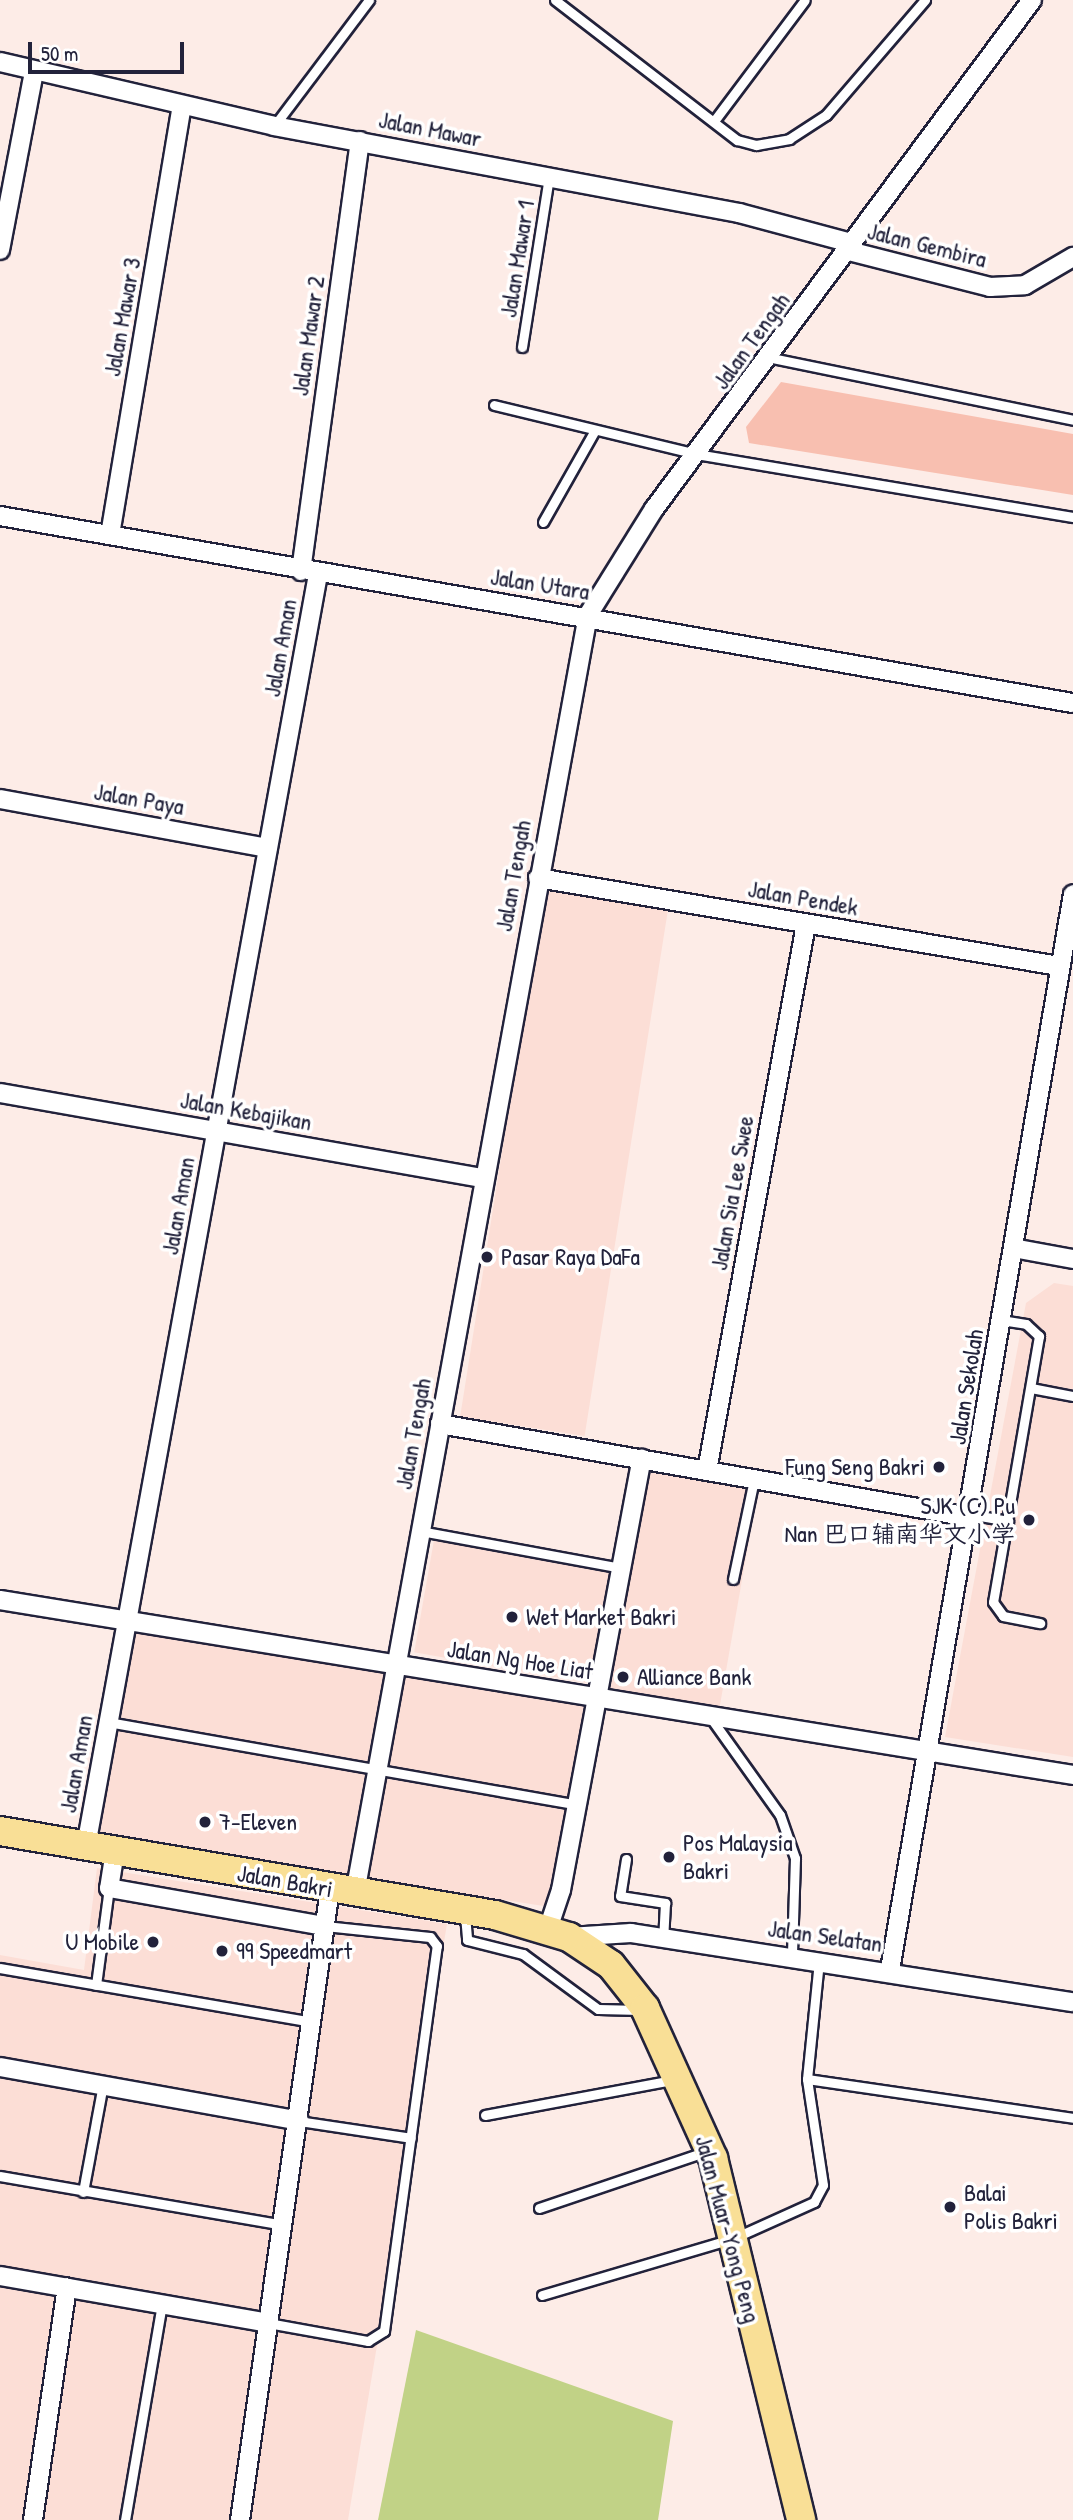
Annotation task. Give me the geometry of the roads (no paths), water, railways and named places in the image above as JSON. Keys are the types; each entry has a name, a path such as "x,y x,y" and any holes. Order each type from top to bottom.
{"main road":[{"name":"Jalan Bakri","path":"0,1831 343,1891 466,1909 558,1916"},
{"name":"Jalan Muar-Yong Peng","path":"558,1916 611,1965 645,2008 681,2079 710,2150 734,2238 801,2520"}],"street":[{"name":"Jalan Tengah","path":"240,2520 325,1926 343,1891 377,1771 588,615 696,454 772,358 848,246 1032,0"},
{"name":"Jalan Mawar","path":"0,62 182,107 274,126 739,213 848,246"},
{"path":"0,250 8,169 34,72"},
{"name":"Jalan Mawar 3","path":"110,536 182,107"},
{"name":"Jalan Mawar 2","path":"307,560 360,141"},
{"name":"Jalan Gembira","path":"848,246 990,287 1025,285 1073,257"},
{"name":"Jalan Utara","path":"0,516 110,536 307,560 588,615 1073,703"},
{"name":"Jalan Aman","path":"86,1846 268,848 307,560"},
{"name":"Jalan Paya","path":"0,799 268,848"},
{"name":"Jalan Pendek","path":"538,878 1059,966"},
{"name":"Jalan Sekolah","path":"890,1970 925,1751 969,1516 1073,894"},
{"name":"Jalan Sia Lee Swee","path":"707,1471 806,924"},
{"name":"Jalan Kebajikan","path":"0,1093 484,1178"},
{"path":"1013,1248 1073,1259"},
{"path":"440,1424 969,1516"},
{"path":"558,1916 642,1460"},
{"name":"Jalan Ng Hoe Liat","path":"0,1600 1073,1775"},
{"path":"115,1851 109,1888 325,1926"},
{"name":"Jalan Selatan","path":"558,1916 663,1938 890,1970 1073,2002"},
{"path":"0,2067 299,2120"},
{"path":"0,2276 268,2323"},
{"path":"33,2520 67,2287"}],"lane":[{"path":"274,126 369,0"},
{"path":"555,0 742,142 789,139 826,115 925,0"},
{"path":"714,121 805,0"},
{"name":"Jalan Mawar 1","path":"522,347 549,176"},
{"path":"772,358 1073,420"},
{"path":"494,405 594,432 696,454 1073,517"},
{"path":"544,522 594,432"},
{"path":"1001,1320 1026,1324 1039,1336 995,1606 1003,1616 1040,1623"},
{"path":"1031,1388 1073,1396"},
{"path":"733,1579 754,1479"},
{"path":"969,1516 1008,1521"},
{"path":"420,1531 622,1567"},
{"path":"709,1716 780,1815 791,1847 798,1900 792,1955"},
{"path":"108,1722 577,1805"},
{"path":"626,1859 620,1896 665,1903 663,1938"},
{"path":"96,1985 109,1888"},
{"path":"466,1909 462,1934 472,1943 523,1954 598,2009 624,2014 645,2008"},
{"path":"268,2323 368,2341 381,2337 411,2138 435,1941 325,1926"},
{"path":"542,2295 734,2238 800,2211 820,2194 807,2079 819,1959"},
{"path":"0,1968 312,2022"},
{"path":"485,2115 681,2079"},
{"path":"807,2079 1073,2118"},
{"path":"83,2192 103,2084"},
{"path":"299,2120 411,2138"},
{"path":"539,2208 710,2150"},
{"path":"0,2176 284,2225"},
{"path":"125,2520 162,2304"}],"place":[{"name":"Pasar Raya DaFa","path":"487,1257"},
{"name":"Fung Seng Bakri","path":"939,1467"},
{"name":"SJK (C) Pu Nan 巴口辅南华文小学","path":"1029,1520"},
{"name":"Wet Market Bakri","path":"512,1617"},
{"name":"Alliance Bank","path":"623,1677"},
{"name":"7-Eleven","path":"205,1822"},
{"name":"Pos Malaysia Bakri","path":"669,1857"},
{"name":"U Mobile","path":"153,1942"},
{"name":"99 Speedmart","path":"222,1951"},
{"name":"Balai Polis Bakri","path":"950,2207"}]}
